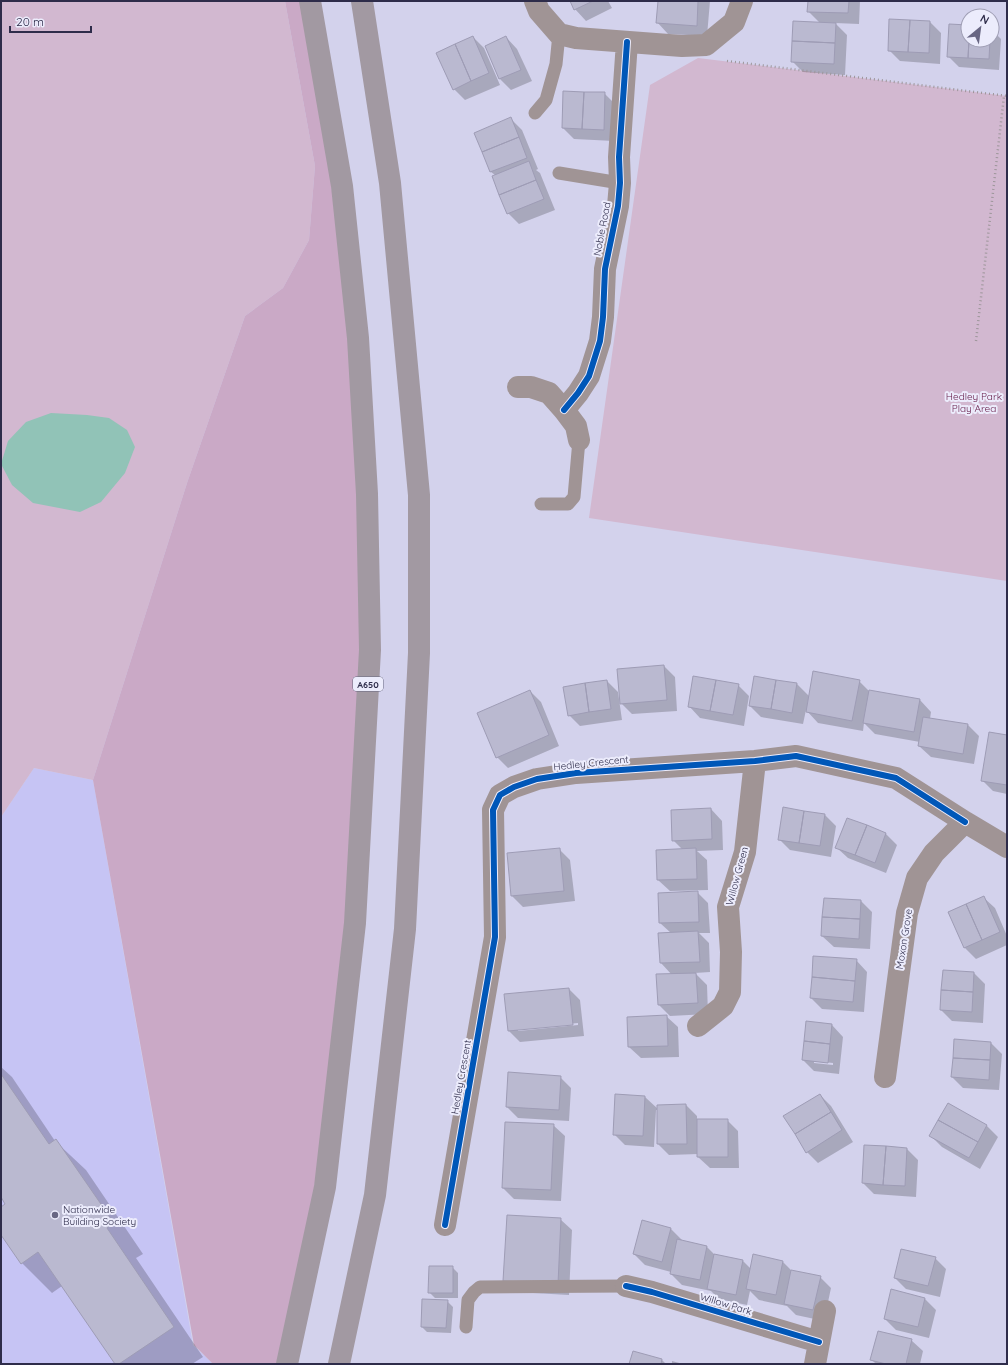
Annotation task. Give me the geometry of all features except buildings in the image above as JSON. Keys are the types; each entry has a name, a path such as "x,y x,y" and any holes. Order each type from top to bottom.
{"highway":[{"name":"A650","path":"287,1364 325,1187 355,923 370,650 367,494 358,338 342,186 310,1"},
{"path":"339,1364 375,1195 405,929 419,653 419,494 390,183 362,1"}],"street":[{"path":"535,1 539,11 559,34 576,38 682,46 706,45 734,22 742,1"},
{"name":"Noble Road","path":"564,410 578,393 589,376 600,340 603,316 605,268 618,206 620,183 619,157 627,42"},
{"path":"518,387 531,387 549,393 576,426 579,440"},
{"name":"Hedley Crescent","path":"446,1225 495,937 493,810 500,795 514,787 536,779 576,772 755,762 796,756 896,778 965,822"},
{"name":"Willow Green","path":"698,1026 723,1006 730,992 731,952 728,907 745,852 755,762"},
{"path":"965,822 1007,847"},
{"name":"Moxon Grove","path":"885,1076 906,913 917,878 934,853 965,822"},
{"name":"Willow Park","path":"626,1286 652,1292 819,1342"},
{"path":"815,1364 826,1311"}],"lane":[{"path":"535,113 546,100 556,64 559,34"},
{"path":"559,173 620,183"},
{"path":"541,504 568,504 574,497 579,440"},
{"path":"466,1327 468,1300 480,1287 626,1286"}],"path":[{"path":"722,60 1006,96 976,341"}],"shaded area":[{"path":"285,1 310,1 367,494 355,923 287,1364 213,1364 194,1345 93,780 187,483 245,316 283,288 309,240 315,166"},
{"path":"51,413 109,418 127,430 135,447 125,473 101,502 80,512 33,503 12,485 1,464 8,441 26,422"},
{"path":"34,768 93,780 193,1345 213,1364 1,1364 1,817"}],"green space":[{"path":"1,1 285,1 315,166 309,240 283,288 245,316 187,483 93,780 34,768 1,817"},
{"name":"Hedley Park Play Area","path":"698,58 1007,96 1007,581 589,518 650,85"}],"cycle path":[{"path":"564,410 578,393 589,376 600,341 603,317 605,269 618,206 620,183 619,157 627,42"},
{"path":"445,1225 495,937 493,810 500,795 514,787 537,779 576,773 755,761 796,756 896,778 965,822"},
{"path":"626,1286 652,1292 819,1342"}],"place":[{"name":"Nationwide Building Society","path":"55,1215"}]}
